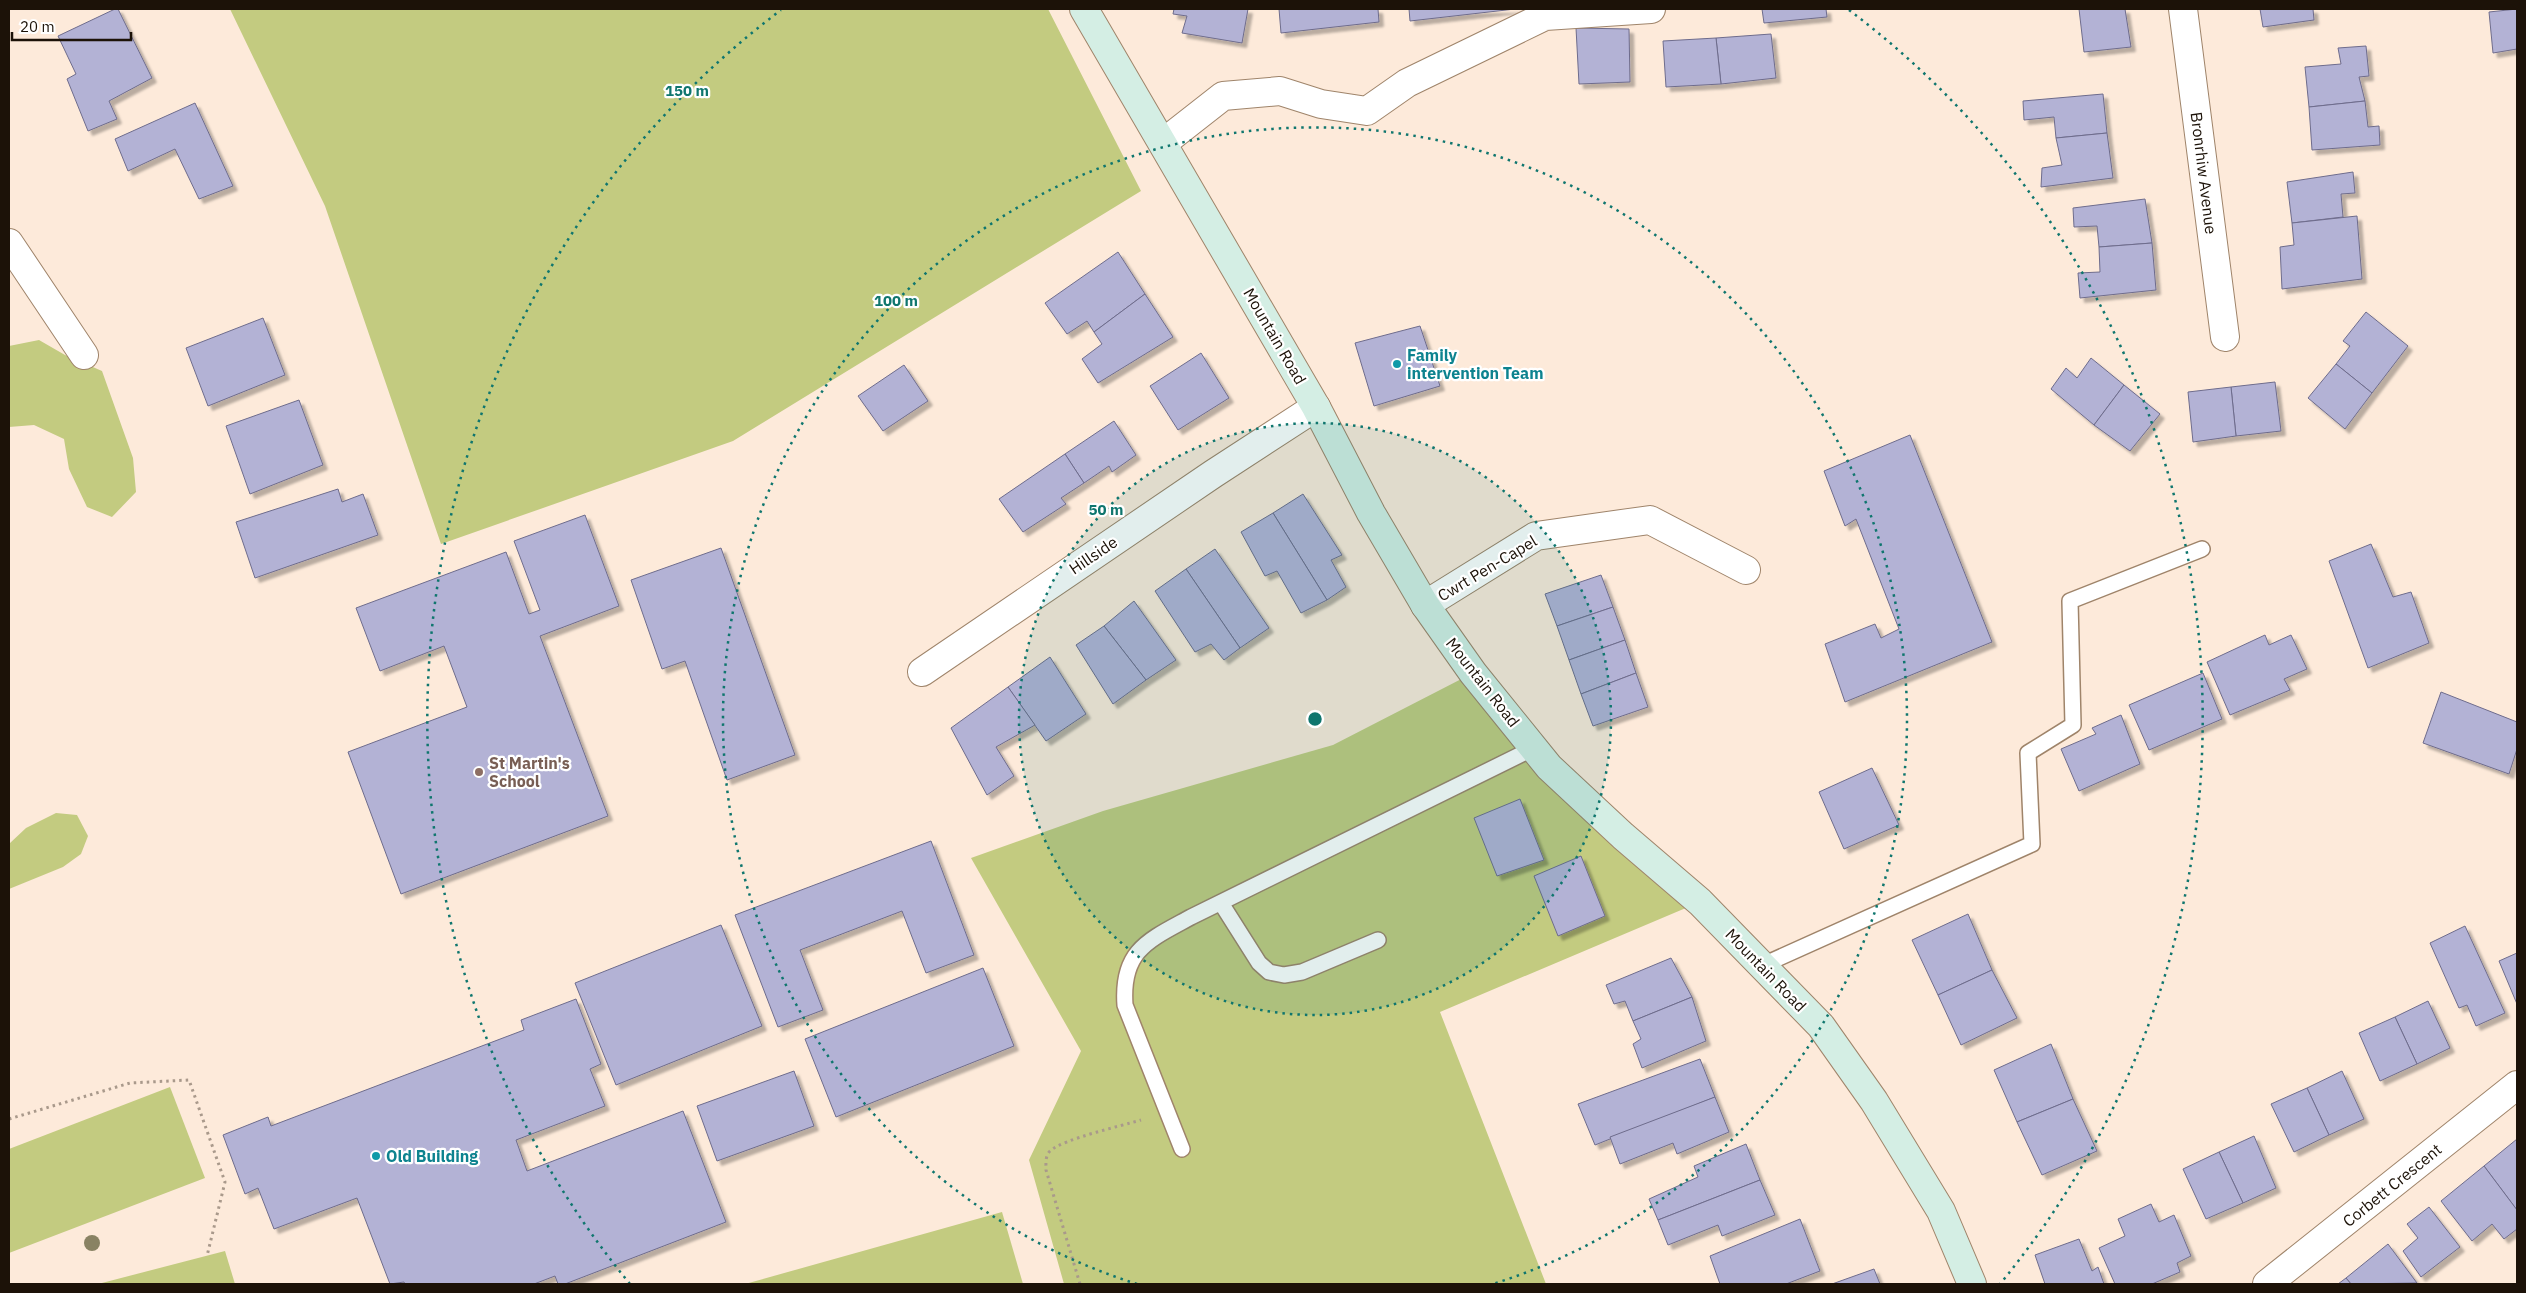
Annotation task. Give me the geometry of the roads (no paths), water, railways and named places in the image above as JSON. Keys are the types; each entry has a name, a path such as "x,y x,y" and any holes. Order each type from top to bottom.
{"main road":[{"name":"Mountain Road","path":"1084,9 1316,407 1371,513 1425,605 1473,673 1549,767 1623,836 1700,902 1821,1026 1874,1101 1941,1211 1972,1284"}],"street":[{"path":"1163,143 1223,96 1280,91 1321,104 1367,111 1408,83 1545,16 1651,9"},
{"name":"Bronrhiw Avenue","path":"2183,9 2225,337"},
{"path":"9,243 84,355"},
{"name":"Hillside","path":"922,672 1213,474 1316,407"},
{"name":"Cwrt Pen-Capel","path":"1425,605 1536,536 1650,520 1746,570"},
{"name":"Corbett Crescent","path":"2267,1284 2517,1085"}],"lane":[{"path":"1763,965 2032,844 2028,753 2073,725 2070,601 2202,549"},
{"path":"1182,1149 1125,1005 1124,984 1136,953 1149,940 1534,748"},
{"path":"1221,903 1259,963 1269,972 1284,975 1302,972 1378,940"}],"place":[{"name":"Family intervention Team","path":"1397,364"},
{"name":"St Martin's School","path":"479,772"},
{"name":"Old Building","path":"376,1156"}]}
